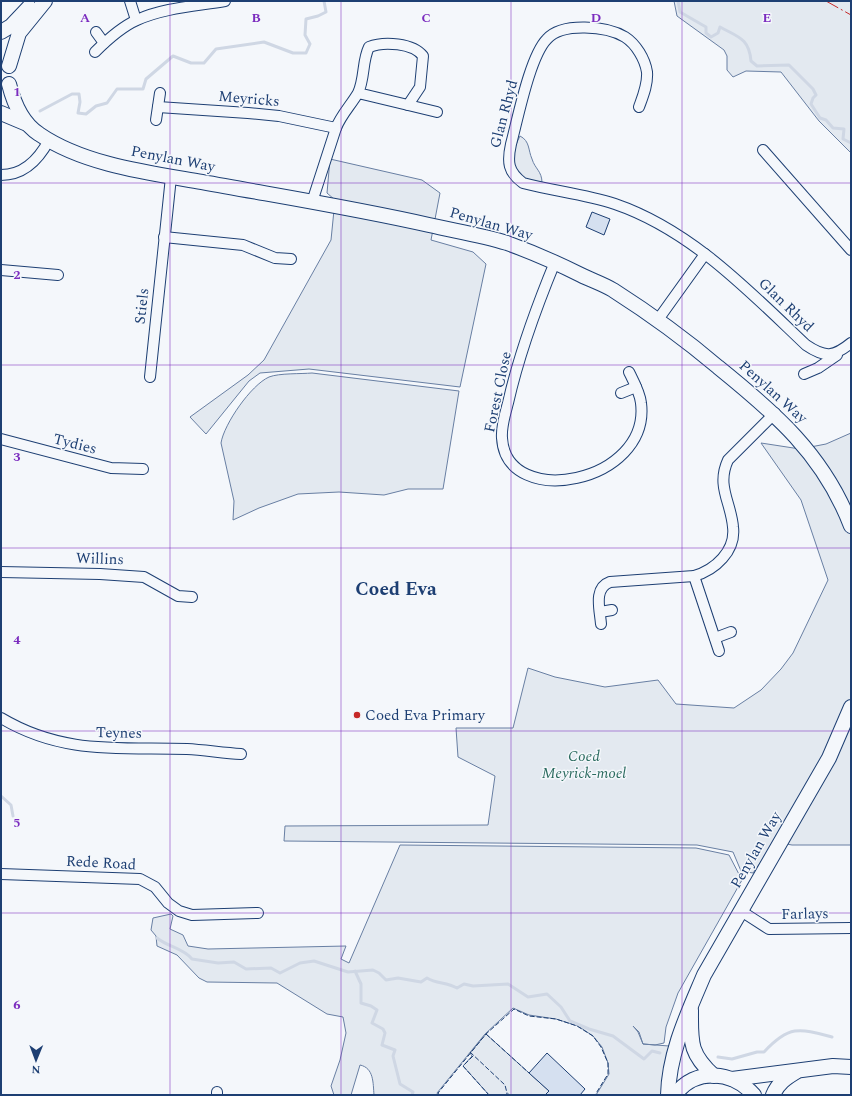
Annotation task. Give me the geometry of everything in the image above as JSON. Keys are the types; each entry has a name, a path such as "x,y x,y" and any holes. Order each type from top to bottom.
{"street":[{"path":"1,32 22,16 34,1"},
{"path":"1,99 8,84 9,66 19,33 45,1"},
{"path":"130,1 136,20"},
{"path":"94,52 122,29 136,20 151,15 225,1"},
{"name":"Glan Rhyd","path":"639,108 647,81 647,71 639,52 633,44 624,37 603,29 567,28 557,31 548,37 537,53 510,144 508,155 509,167 514,176 523,183 601,200 648,217 705,254 754,294 806,345 817,352 828,355 840,352"},
{"path":"96,32 104,43"},
{"path":"312,202 336,128 340,119 358,93 369,47 379,43 390,43 419,51 423,56 420,87 408,105"},
{"path":"1,51 9,66"},
{"name":"Penylan Way","path":"8,84 18,110 27,124"},
{"path":"156,120 160,93"},
{"path":"358,93 437,112"},
{"name":"Meyricks","path":"158,107 248,112 336,128"},
{"name":"Penylan Way","path":"1,113 27,124 49,140 83,156 171,177 312,202 492,239 555,262 611,289 691,344 774,413 798,438 828,479 843,505 851,526"},
{"path":"1,174 18,172 29,166 39,156 49,140"},
{"path":"763,150 851,250"},
{"name":"Stiels","path":"150,377 171,177"},
{"path":"164,237 243,245 275,258 291,260"},
{"path":"657,321 705,254"},
{"name":"Forest Close","path":"555,262 535,313 511,386 502,438 508,458 526,474 554,481 580,478 602,469 613,462 634,440 642,414 640,396 629,372"},
{"path":"1,270 58,275"},
{"path":"804,374 818,368 851,344"},
{"path":"621,393 636,387"},
{"path":"601,624 600,589 604,584 610,582 694,576 702,574 721,562 728,551 734,527 723,487 723,478 728,460 774,413"},
{"name":"Tydies","path":"1,439 111,468 143,469"},
{"name":"Willins","path":"1,572 106,574 144,577 178,596 192,597"},
{"path":"694,576 719,652"},
{"path":"600,612 612,610"},
{"path":"715,638 731,632"},
{"name":"Penylan Way","path":"668,1095 677,1042 683,1022 691,1009 704,975 829,758 851,707"},
{"name":"Teynes","path":"1,718 16,728 40,737 89,748 189,750 241,754"},
{"name":"Rede Road","path":"1,874 140,879 155,887 168,903 179,911 192,915 258,913"},
{"name":"Farlays","path":"740,911 769,929 851,928"},
{"name":"Penylan Way","path":"691,1009 692,1045 699,1061 714,1076"},
{"path":"675,1095 692,1080 714,1076 732,1079 833,1066 851,1067"},
{"path":"773,1095 776,1087 782,1080 796,1071"},
{"path":"732,1079 743,1085 754,1095"}],"green space":[{"path":"674,1 851,1 851,153 819,121 781,72 746,71 733,77 727,70 727,56 724,50 677,16"},
{"path":"520,136 526,140 533,162 540,173 542,183 524,178 514,168 514,153"},
{"path":"330,159 422,180 440,193 431,240 473,252 486,264 460,387 309,369 260,373 249,381 206,434 190,417 248,375 264,360 331,240 335,200 327,193"},
{"path":"312,373 459,391 443,489 408,489 384,495 339,492 298,494 259,508 233,520 234,501 221,443 227,426 239,406 262,381 269,377 278,375"},
{"name":"Coed Meyrick-moel","path":"851,433 851,845 792,845 775,842 753,873 741,871 733,852 697,845 284,841 285,826 488,825 495,776 458,757 456,728 513,728 528,668 555,677 605,687 658,680 676,704 734,708 761,690 781,669 793,653 828,580 801,500 761,443 800,449 826,444"},
{"path":"400,845 696,848 729,855 742,880 678,993 666,1027 664,1043 655,1045 669,1046 662,1095 596,1095 609,1074 608,1063 602,1047 593,1036 578,1026 556,1019 529,1015 513,1008 485,1034 437,1093 438,1095 374,1095 372,1077 368,1069 360,1065 351,1095 334,1095 331,1086 340,1060 346,1033 343,1017 327,1014 277,983 207,982 199,978 177,955 157,946 156,936 151,930 153,918 171,914 173,916 170,929 183,935 188,946 208,949 346,946 341,959 349,963"},
{"path":"486,1034 549,1091 545,1095 510,1095 507,1093 505,1095 489,1095 463,1066 472,1056 470,1053"}],"building":[{"path":"592,212 610,219 604,235 586,227"},
{"path":"547,1053 585,1089 580,1095 545,1095 549,1091 529,1073"}],"waterway":[{"path":"40,111 72,94 79,94 80,102 78,113 86,114 96,106 107,103 117,89 143,89 146,79 173,56 191,63 204,63 216,49 264,42 293,53 306,53 310,44 305,35 306,19 326,12 324,1"},
{"path":"678,1 680,12 706,27 706,33 711,37 718,33 720,27 742,39 748,47 751,61 757,66 789,65 813,89 816,95 811,104 820,118 826,120 833,128 844,129 843,139 851,143"},
{"path":"1,796 11,805 13,816"},
{"path":"157,938 184,952 192,959 218,963 234,962 246,969 271,968 280,973 300,963 314,961 348,972 373,970 379,973 386,980 398,978 421,982 427,978 457,988 464,984 473,986 508,984 528,997 547,994 561,1007 570,1021 589,1029 613,1036 644,1059 652,1051 660,1053"},
{"path":"355,971 361,984 361,1003 371,1006 377,1010 372,1023 383,1029 385,1033 382,1045 395,1050 393,1056 400,1084 413,1092 412,1095"},
{"path":"718,1057 732,1059 757,1052 764,1052 781,1037 795,1031 811,1032 832,1037"}],"fence":[{"path":"439,1095 438,1093 486,1034 514,1009 529,1016 556,1019 577,1026 593,1036 601,1047 608,1063 608,1074 595,1095"},
{"path":"486,1034 529,1073"},
{"path":"470,1052 505,1085 507,1093"},
{"path":"473,1056 463,1066 489,1095"}],"power":[{"path":"826,1 851,15"}],"place":[{"name":"Coed Eva Primary","path":"357,715"}],"district":[{"name":"Coed Eva","path":"396,589"}]}
